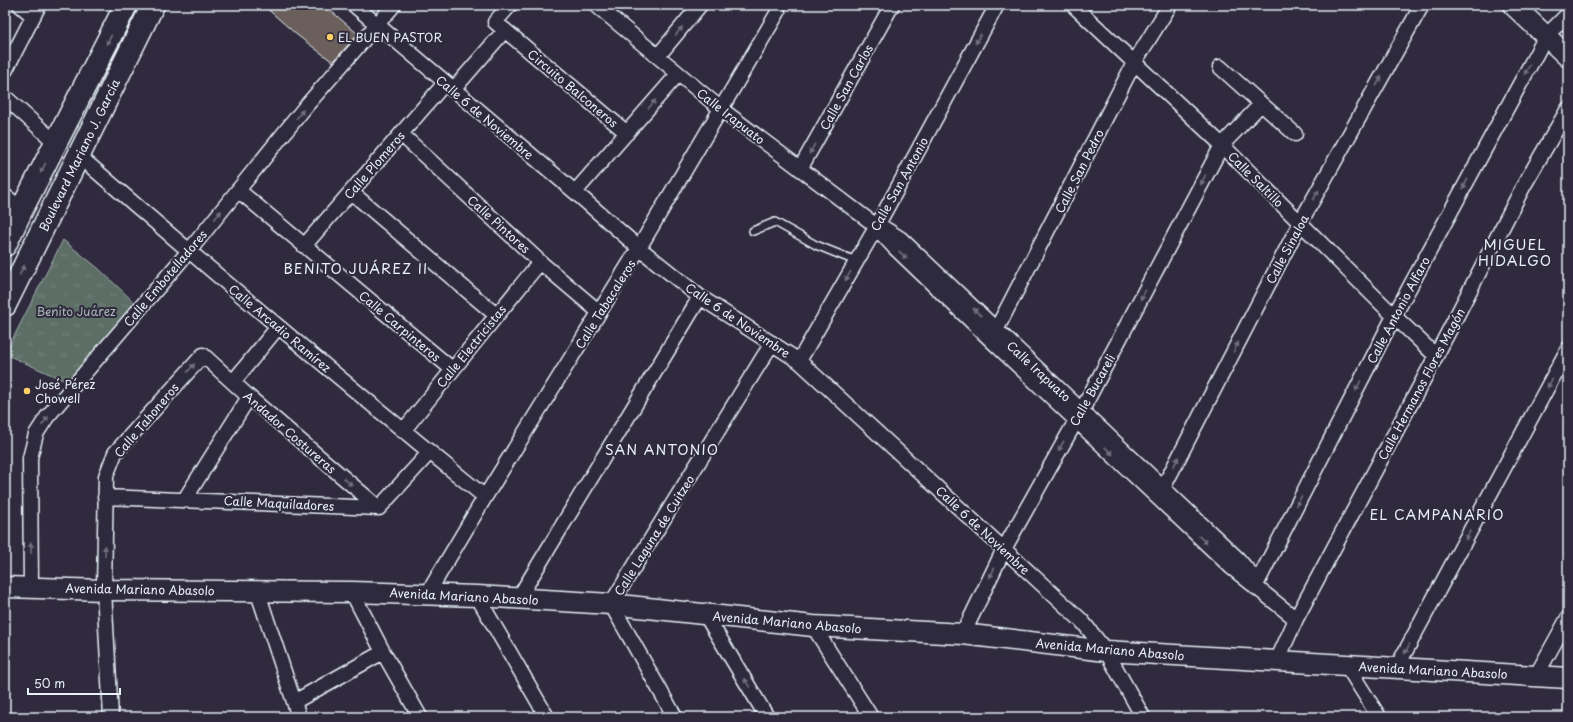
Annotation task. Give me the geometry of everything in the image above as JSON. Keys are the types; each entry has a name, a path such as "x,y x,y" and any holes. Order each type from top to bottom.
{"main road":[{"name":"Boulevard Mariano J. García","path":"5,245 126,5"},
{"name":"Boulevard Mariano J. García","path":"5,305 153,5"}],"street":[{"path":"5,71 36,10 20,5"},
{"name":"Calle 6 de Noviembre","path":"354,5 639,248 700,297 799,361 1082,621 1106,651 1143,717"},
{"name":"Calle Embotelladores","path":"32,587 30,458 36,434 47,418 189,251 306,106 394,5"},
{"name":"Circuito Balconeros","path":"510,5 495,22 627,133 678,74"},
{"name":"Calle Irapuato","path":"596,5 721,109 875,224 902,239 994,335 1160,492 1238,559 1256,584 1296,619"},
{"path":"658,56 700,5"},
{"name":"Calle San Carlos","path":"800,169 892,5"},
{"name":"Calle San Antonio","path":"799,361 856,261 875,224 997,5"},
{"name":"Calle Saltillo","path":"1073,5 1222,146 1436,356"},
{"name":"Calle San Pedro","path":"994,335 1134,63 1170,5"},
{"name":"Calle Sinaloa","path":"1160,492 1300,223 1422,5"},
{"path":"1513,5 1568,57"},
{"name":"Calle Tabacaleros","path":"428,593 485,497 639,248 778,12"},
{"name":"Calle Antonio Alfaro","path":"1256,584 1394,316 1546,36 1568,14"},
{"name":"Calle Plomeros","path":"304,246 401,134 505,30"},
{"path":"1220,67 1295,134"},
{"path":"5,97 56,143"},
{"name":"Calle Bucareli","path":"963,634 1004,549 1079,415 1222,146 1261,104"},
{"name":"Calle Hermanos Flores Magón","path":"1277,662 1296,619 1436,356 1523,187 1568,109"},
{"path":"575,192 627,133"},
{"name":"Calle Pintores","path":"401,134 540,262 600,312"},
{"name":"Calle Arcadio Ramírez","path":"79,156 278,327 402,431 485,497"},
{"name":"Calle Carpinteros","path":"238,190 452,369"},
{"path":"351,192 496,315"},
{"path":"5,196 22,209"},
{"name":"Calle Electricistas","path":"402,431 540,262"},
{"path":"518,599 700,297"},
{"path":"233,382 278,327"},
{"name":"Calle Laguna de Cuitzeo","path":"611,604 772,343"},
{"path":"1397,668 1568,349"},
{"name":"Andador Costureras","path":"203,355 249,397 379,508"},
{"name":"Calle Tahoneros","path":"112,717 104,590 106,476 115,453 203,355"},
{"path":"185,499 249,397"},
{"path":"379,508 430,452"},
{"name":"Calle Maquiladores","path":"105,497 185,499 379,508"},
{"name":"Avenida Mariano Abasolo","path":"5,587 104,590 257,590 428,593 611,604 813,626 963,634 1106,651 1568,678"},
{"path":"257,590 299,717"},
{"path":"352,592 383,652 420,717"},
{"path":"477,596 548,717"},
{"path":"611,604 675,717"},
{"path":"705,614 766,717"},
{"path":"1536,676 1568,618"},
{"path":"813,626 871,717"},
{"path":"294,702 383,652"},
{"path":"1347,666 1379,717"}],"lane":[{"path":"753,231 775,222 816,245 856,261"}],"green space":[{"name":"Benito Juárez","path":"63,240 98,268 137,305 72,384 5,354"}],"building":[{"name":"EL BUEN PASTOR","path":"263,5 324,5 358,34 333,62 297,35"}],"place":[{"name":"EL BUEN PASTOR","path":"330,37"},
{"name":"José Pérez Chowell","path":"27,391"}],"district":[{"name":"MIGUEL HIDALGO","path":"1515,252"},
{"name":"BENITO JUÁREZ II","path":"356,268"},
{"name":"SAN ANTONIO","path":"662,449"},
{"name":"EL CAMPANARIO","path":"1437,514"}]}
